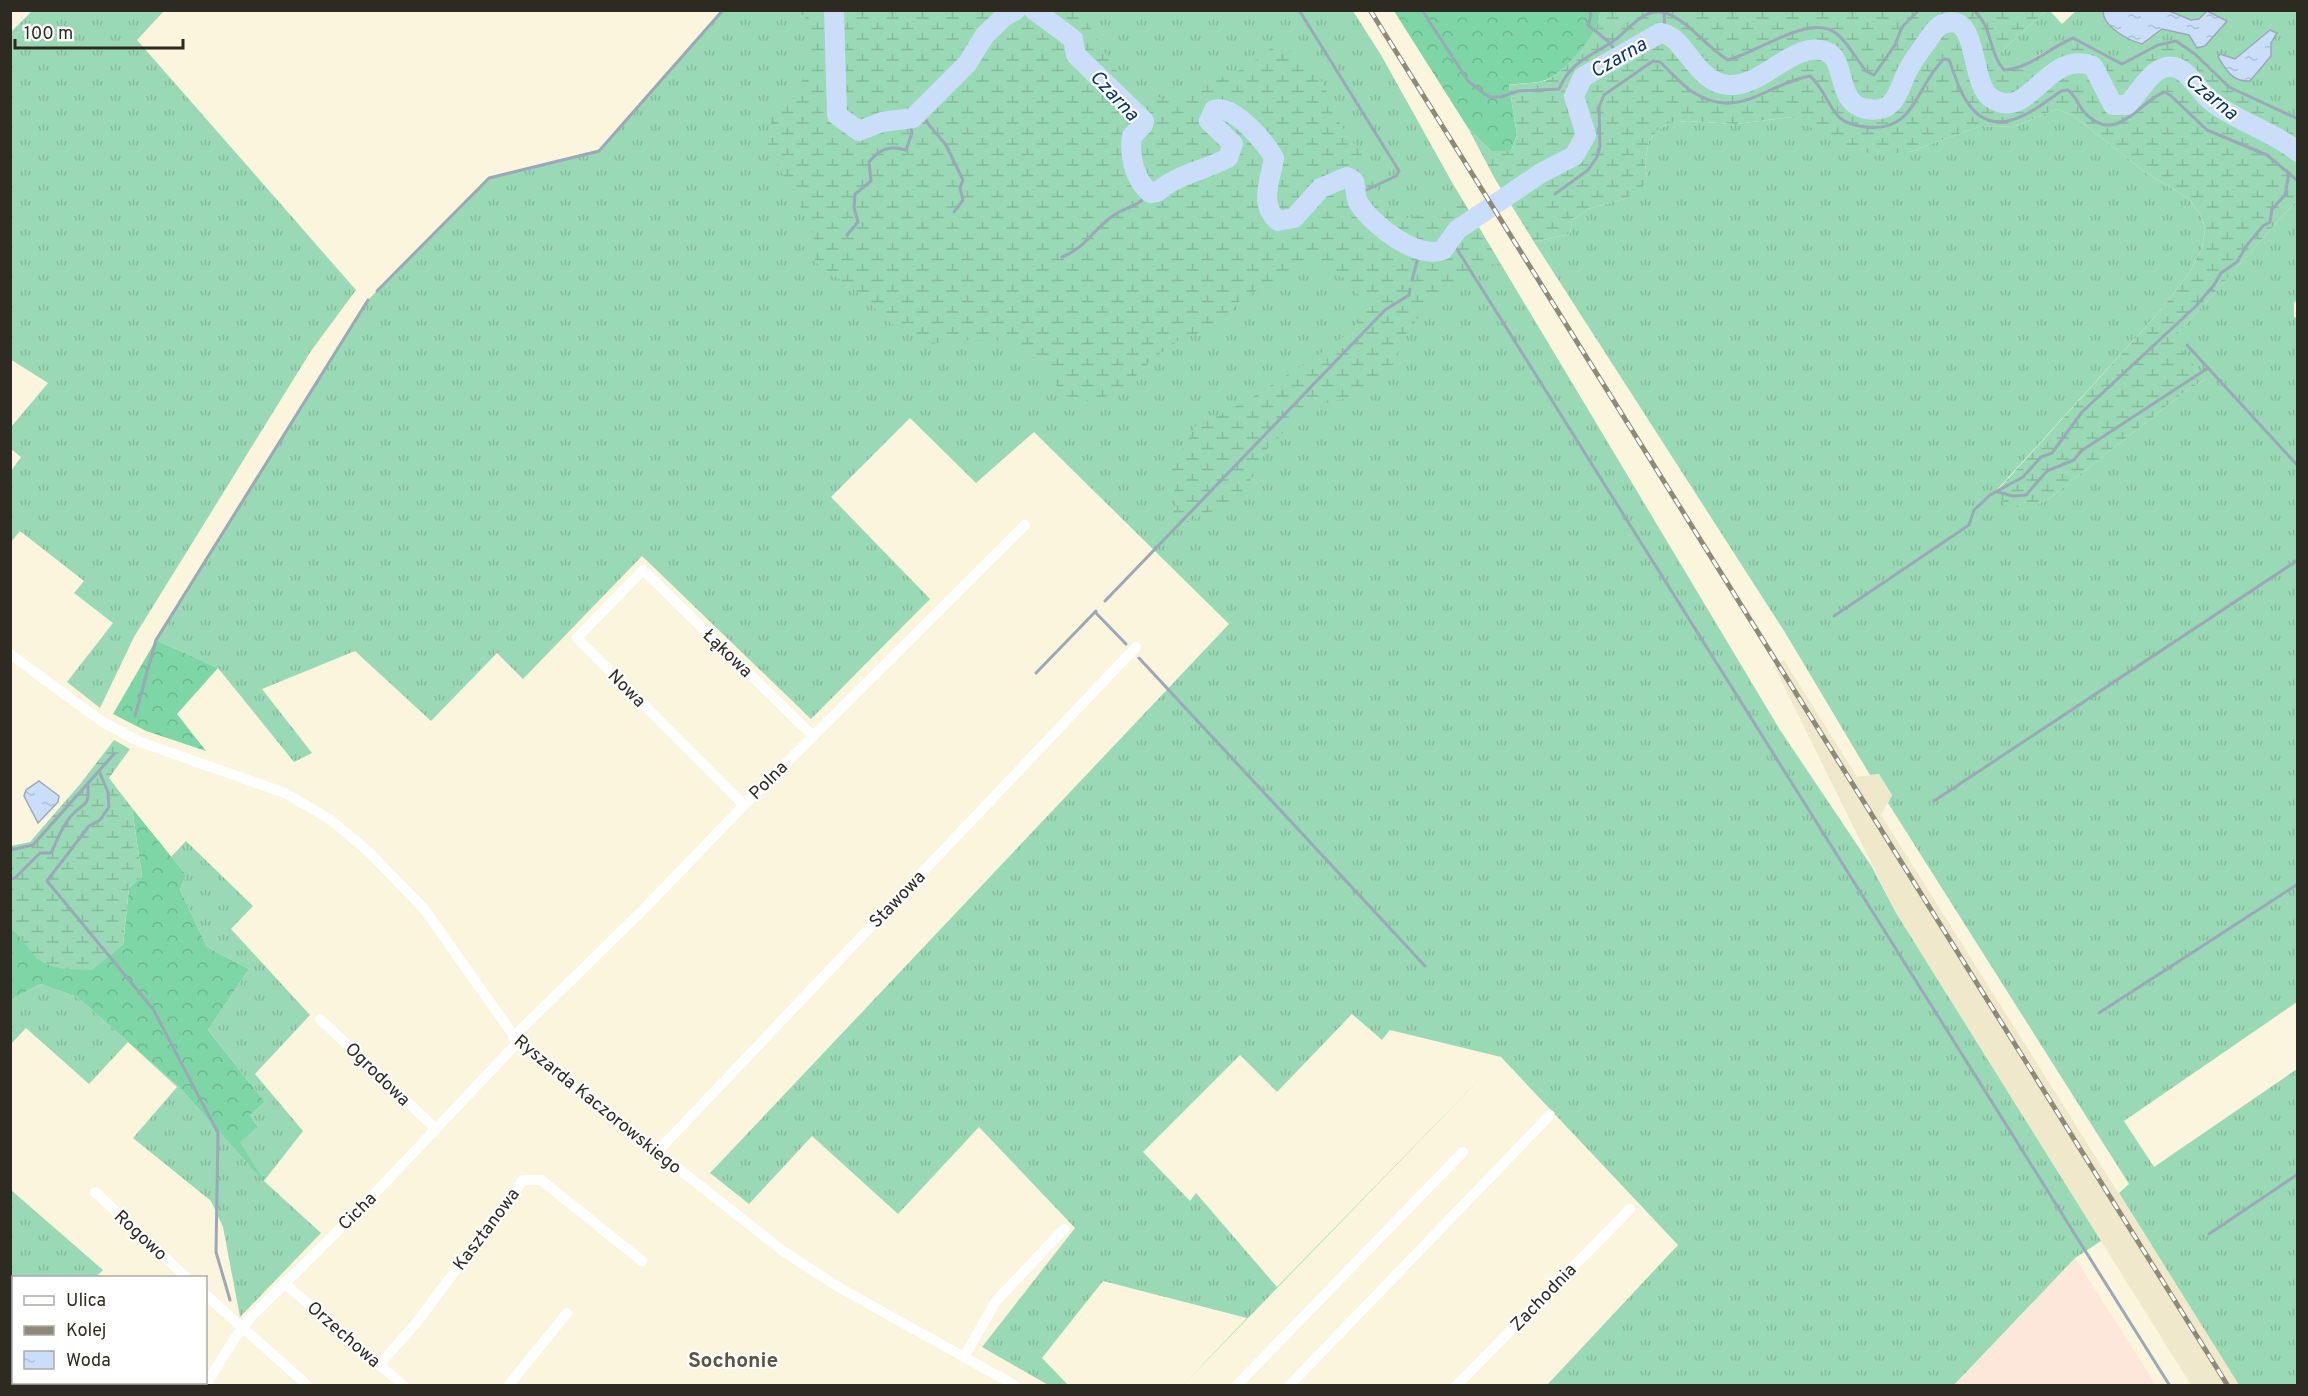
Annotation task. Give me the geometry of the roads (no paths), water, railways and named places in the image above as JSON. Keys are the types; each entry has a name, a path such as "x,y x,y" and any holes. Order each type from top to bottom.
{"street":[{"name":"Polna","path":"516,1039 744,805 1025,525"},
{"name":"Łąkowa","path":"643,570 813,736"},
{"name":"Nowa","path":"643,570 577,638 744,805"},
{"name":"Stawowa","path":"657,1152 1136,647"},
{"name":"Ryszarda Kaczorowskiego","path":"10,654 101,721 140,742 285,793 331,820 369,852 425,910 516,1039 783,1251 840,1288 964,1357 1000,1382 1016,1386"},
{"name":"Ogrodowa","path":"320,1018 436,1129"},
{"name":"Cicha","path":"207,1383 241,1328 362,1207 436,1129 516,1039"},
{"path":"1289,1386 1550,1115"},
{"path":"1236,1386 1463,1152"},
{"name":"Kasztanowa","path":"379,1365 417,1322 523,1180 541,1180 642,1261"},
{"name":"Rogowo","path":"95,1192 185,1276"},
{"name":"Zachodnia","path":"1456,1386 1630,1209"},
{"path":"964,1357 996,1301 1064,1229"},
{"name":"Orzechowa","path":"284,1283 404,1386"},
{"path":"207,1296 308,1386"},
{"path":"508,1386 567,1313"}],"water":[{"path":"2103,11 2169,11 2191,20 2199,19 2207,11 2227,21 2205,46 2197,48 2189,35 2162,29 2142,44 2124,36 2112,27 2104,17"},
{"path":"2270,30 2277,33 2271,43 2271,56 2250,81 2243,81 2230,74 2218,57 2220,54 2235,59"},
{"path":"39,781 59,796 58,802 38,823 24,796 26,790"}],"waterway":[{"path":"377,291 489,178 599,151 723,10"},
{"name":"Czarna","path":"834,10 837,115 859,131 882,122 913,118 967,64 985,35 1005,16 1016,10"},
{"name":"Czarna","path":"1034,10 1073,39 1076,55 1144,121 1132,136 1131,151 1136,174 1150,193 1157,192 1182,177 1228,158 1233,144 1209,121 1214,110 1222,109 1230,112 1248,126 1274,158 1267,199 1272,214 1278,221 1294,218 1321,188 1347,177 1354,181 1359,204 1374,221 1396,239 1421,250 1432,252 1443,250 1457,230 1541,173 1574,156 1586,135 1574,96 1583,77 1660,33 1669,35 1677,41 1707,77 1717,83 1729,85 1742,84 1754,79 1801,52 1825,51 1837,62 1850,99 1857,105 1877,110 1891,104 1910,66 1939,26 1955,23 1963,28 1969,37 1979,78 1984,90 1991,98 2005,103 2017,101 2028,95 2050,75 2063,67 2077,63 2093,66 2113,105 2127,105 2154,73 2166,67 2173,67 2186,73 2206,96 2221,108 2288,144 2298,152"},
{"path":"1299,10 1399,171 1396,176 1356,195"},
{"path":"1422,10 1468,81 1489,97 1501,97 1518,91 1559,89 1576,65 1616,39 1645,15 1659,12 1683,22 1728,60 1799,31 1813,28 1826,29 1837,34 1866,71 1874,75 1895,45 1902,27 1919,10"},
{"path":"1589,10 1591,15 1588,25 1609,42 1620,57"},
{"path":"1973,10 1984,24 1995,55 2004,70 2031,62 2073,38 2122,64 2158,45 2176,41 2195,54 2229,87 2298,119"},
{"path":"1664,12 1665,33"},
{"path":"1555,194 1588,170 1597,157 1600,146 1599,107 1604,95 1653,61 1660,62 1691,91 1708,100 1723,103 1751,98 1793,80 1810,76 1840,118 1846,122 1866,127 1883,127 1895,123 1905,115 1934,70 1944,59 1949,60 1961,91 1973,110 1985,119 1997,122 2023,116 2061,91 2068,90 2084,112 2095,122 2106,125 2116,124 2164,92 2207,130 2267,155 2298,181"},
{"path":"920,110 946,145 963,180 960,188 963,200 954,212"},
{"path":"847,235 858,222 854,208 855,194 871,181 869,162 885,149 906,150 912,133 908,119"},
{"path":"1834,616 1969,525 1974,510 1990,495 2023,477 2041,457 2052,453 2082,412 2196,306 2221,273 2237,262 2247,245 2263,226 2270,222 2272,209 2285,195 2289,173"},
{"path":"1062,257 1084,243 1114,215 1137,204 1150,193"},
{"path":"1450,238 2170,1386"},
{"path":"1412,280 1420,250"},
{"path":"1105,601 1385,310 1409,295 1410,289"},
{"path":"135,716 156,640 368,300"},
{"path":"2187,345 2208,368"},
{"path":"1998,492 2013,496 2026,495 2047,471 2074,460 2081,451 2208,368 2298,466"},
{"path":"1934,801 2298,560"},
{"path":"1036,673 1096,611"},
{"path":"1095,612 1126,644"},
{"path":"1139,658 1425,966"},
{"path":"10,850 33,845 114,754"},
{"path":"99,771 108,792 109,807 100,820 89,826 47,881 153,1009 218,1133 216,1252 230,1300"},
{"path":"10,879 15,878 40,853 51,853 66,823 87,801 88,784"},
{"path":"2099,1013 2298,884"},
{"path":"2209,1234 2298,1174"}],"railway":[{"path":"1370,10 2228,1386"}],"district":[{"name":"Sochonie","path":"733,1360"}]}
